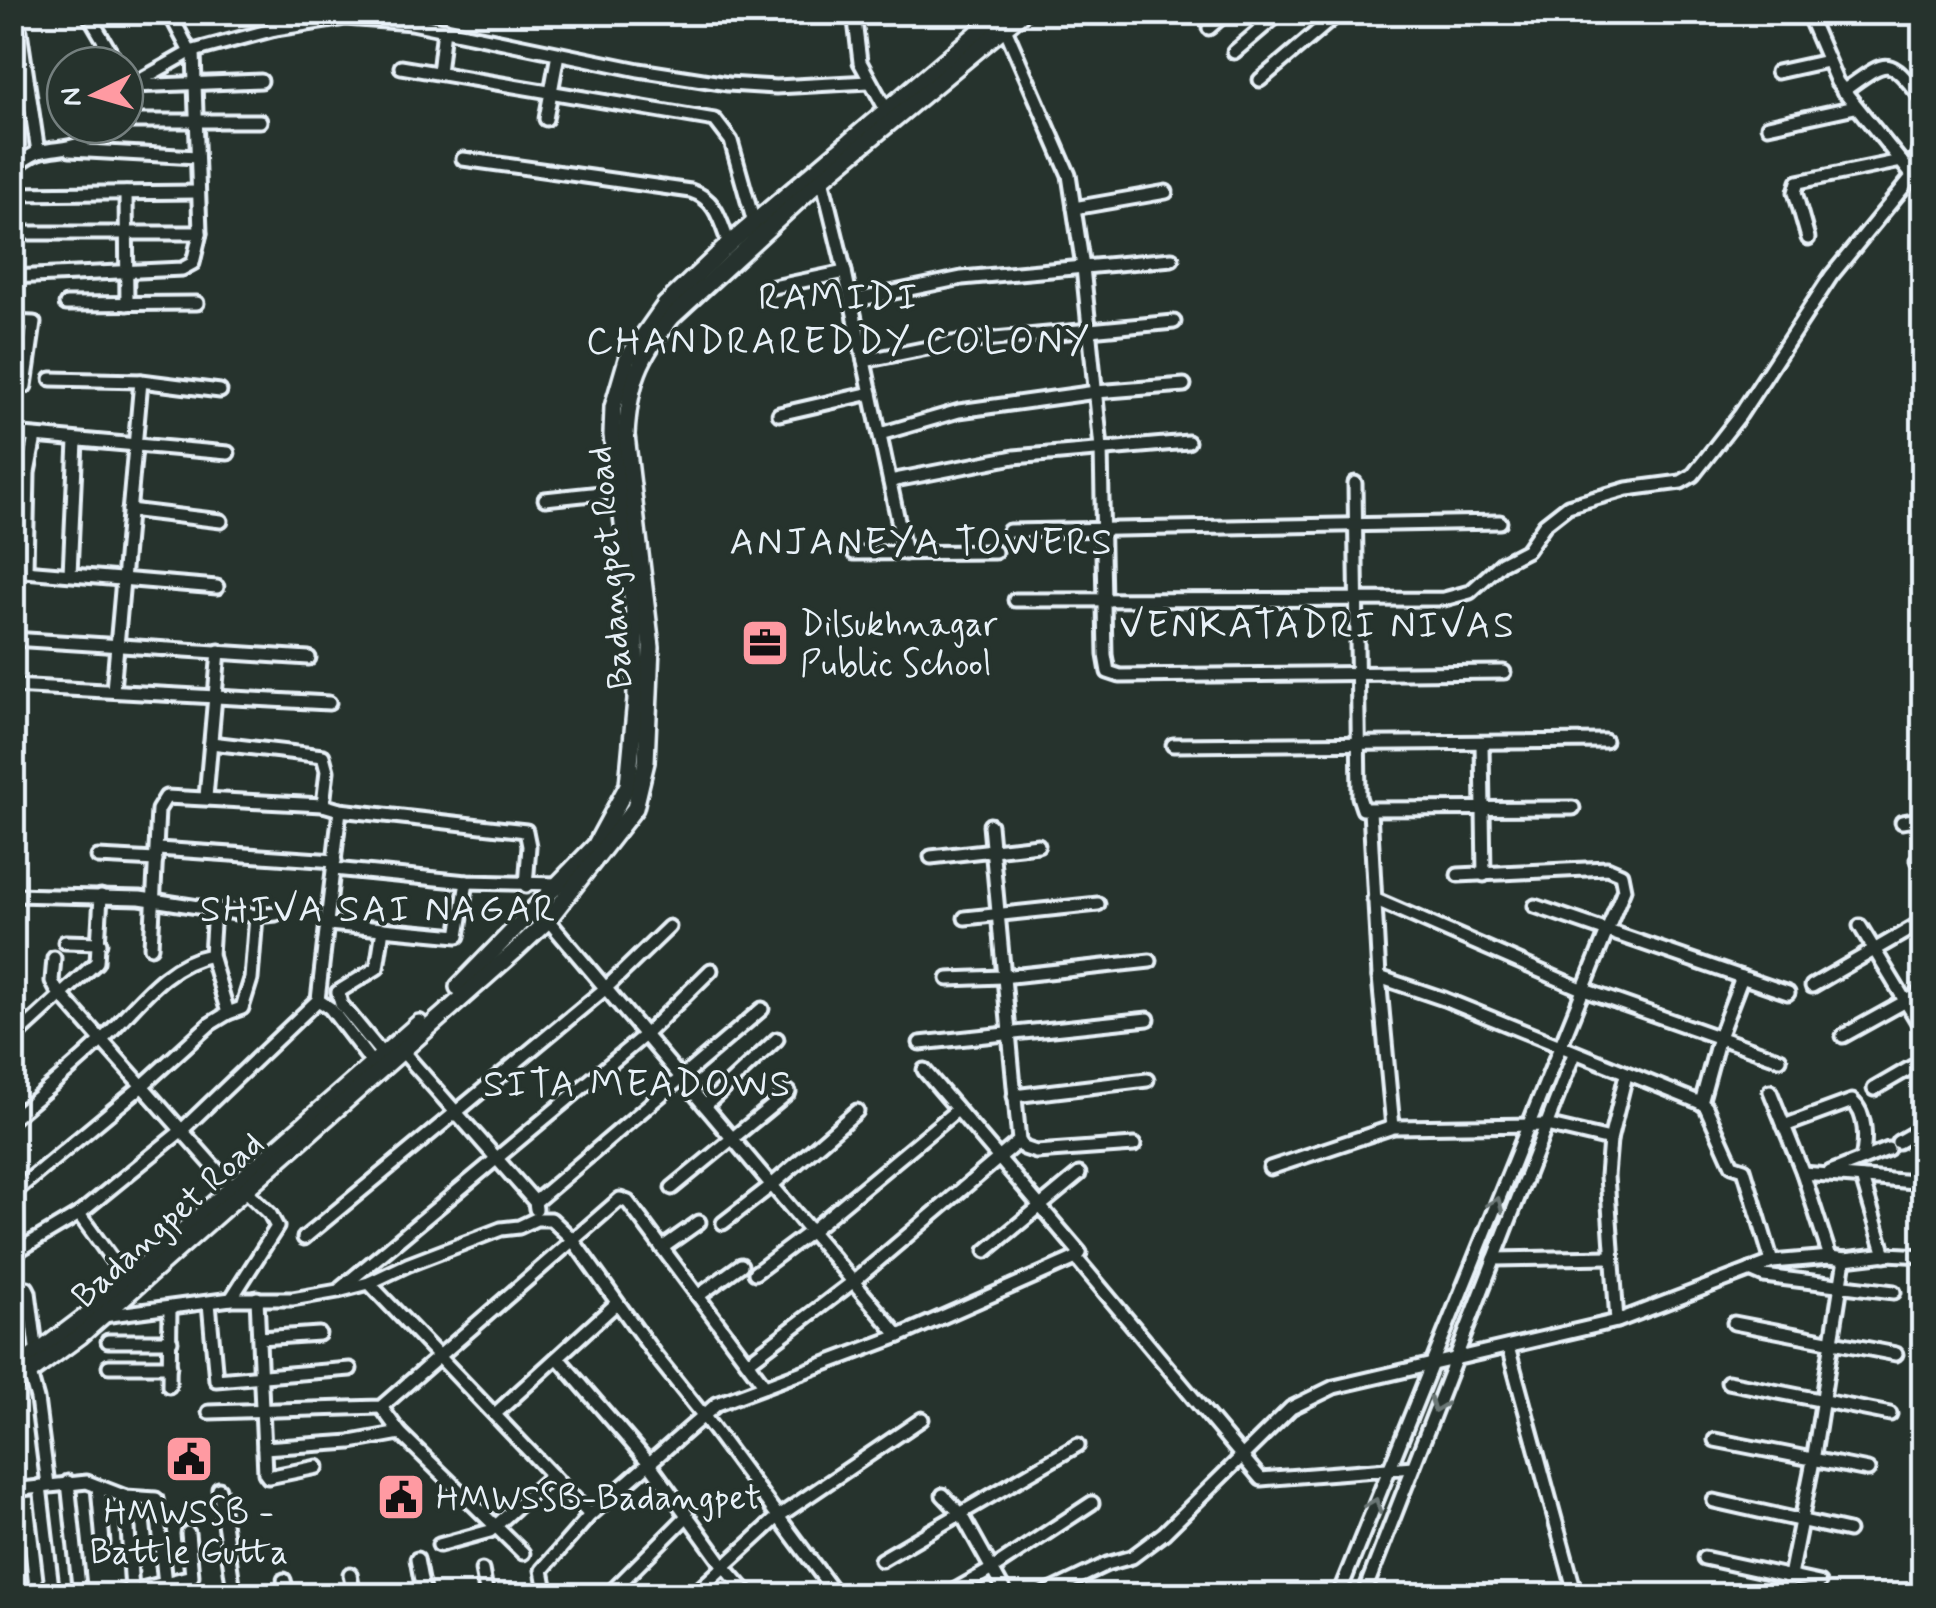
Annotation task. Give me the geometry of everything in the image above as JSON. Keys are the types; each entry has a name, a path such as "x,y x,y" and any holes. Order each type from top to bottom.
{"main road":[{"path":"889,115 1003,20 1024,12"},
{"name":"Badangpet Road","path":"12,1386 104,1316 378,1059 548,920 635,808 646,762 651,647 626,436 634,373 651,342 672,316 889,115"},
{"name":"Badangpet Road","path":"12,1372 38,1355 403,1052 595,846 628,785 636,700 635,621 612,435 613,407 627,359 665,305 729,244 889,115"}],"street":[{"path":"87,12 106,45"},
{"path":"12,277 188,268 197,255 200,233 192,52 168,12"},
{"path":"271,12 275,30"},
{"path":"854,12 860,62 889,115"},
{"path":"1210,28 1227,12"},
{"path":"1234,52 1281,12"},
{"path":"1260,80 1340,12"},
{"path":"1765,16 1783,12"},
{"path":"1807,12 1844,91 1924,190"},
{"path":"145,77 192,52 275,30 345,18 410,18 558,54 728,84 776,87 868,82"},
{"path":"1003,20 1069,175 1083,267 1101,448 1108,672 1504,672"},
{"path":"438,73 444,29"},
{"path":"20,31 38,152"},
{"path":"546,119 558,54"},
{"path":"1776,72 1827,61"},
{"path":"1844,91 1888,64 1897,68 1924,101"},
{"path":"401,67 715,120 731,141 754,223"},
{"path":"145,85 261,81"},
{"path":"1768,126 1855,106"},
{"path":"145,120 260,120"},
{"path":"1910,175 1924,136"},
{"path":"70,150 78,145"},
{"path":"12,168 38,152 70,150 197,157"},
{"path":"463,159 703,195 714,204 729,244"},
{"path":"1808,238 1795,192 1798,182 1901,160"},
{"path":"1015,600 1458,597 1470,592 1502,564 1527,550 1545,524 1568,506 1627,488 1680,482 1693,475 1740,415 1830,276 1924,162"},
{"path":"822,180 905,553"},
{"path":"12,194 198,192"},
{"path":"1074,208 1166,192"},
{"path":"126,194 126,304"},
{"path":"12,234 200,233"},
{"path":"851,300 962,278 1172,260"},
{"path":"764,289 845,272"},
{"path":"66,304 196,303"},
{"path":"12,322 34,323 25,386 12,387"},
{"path":"864,361 952,344 1174,322"},
{"path":"51,379 142,382 220,391"},
{"path":"113,690 142,382"},
{"path":"880,434 960,412 1096,392 1184,385"},
{"path":"778,414 871,392"},
{"path":"12,434 228,453"},
{"path":"35,437 19,570 217,588"},
{"path":"70,574 76,440"},
{"path":"890,480 1014,457 1188,442"},
{"path":"12,472 28,472"},
{"path":"1355,483 1354,597 1359,798 1363,809 1573,808"},
{"path":"545,498 620,491"},
{"path":"129,510 221,521"},
{"path":"12,515 27,514"},
{"path":"1009,531 1500,522"},
{"path":"854,553 995,552"},
{"path":"12,639 308,658"},
{"path":"206,797 219,651"},
{"path":"12,686 329,702"},
{"path":"1173,746 1605,742"},
{"path":"211,743 323,756 327,770 323,805"},
{"path":"1482,745 1484,875"},
{"path":"151,947 158,810 161,802 174,795 323,805 526,831 526,886"},
{"path":"12,1254 79,1214 181,1132 318,1000 340,810"},
{"path":"1370,810 1392,1127"},
{"path":"1902,822 1924,818"},
{"path":"990,824 1019,1141 1036,1152 1134,1145"},
{"path":"932,857 1038,845"},
{"path":"98,857 157,855 334,865 467,882 559,884"},
{"path":"1338,1596 1624,889 1624,880 1614,870 1458,875"},
{"path":"328,924 458,936 467,882"},
{"path":"12,896 101,896 256,916 276,914"},
{"path":"13,1039 97,962 101,896"},
{"path":"1374,899 1584,990 1780,1059"},
{"path":"965,918 1098,904"},
{"path":"1535,906 1788,993"},
{"path":"214,909 211,955 228,1013"},
{"path":"12,1194 210,1024 242,1008 251,980 256,916"},
{"path":"548,920 899,1336"},
{"path":"1812,986 1924,921"},
{"path":"1860,926 1924,1032"},
{"path":"304,1238 606,988 669,928"},
{"path":"378,1059 338,998 338,992 377,968 383,929"},
{"path":"65,942 100,944"},
{"path":"12,1120 173,970 193,958 211,955"},
{"path":"54,958 52,982 60,995 181,1132 270,1214 277,1227 231,1299"},
{"path":"948,979 1150,961"},
{"path":"338,1291 646,1034 711,970"},
{"path":"1379,977 1444,999 1701,1103"},
{"path":"1742,977 1718,1037 1701,1103 1732,1165 1744,1168 1772,1262"},
{"path":"1843,1036 1924,991"},
{"path":"318,1000 378,1059"},
{"path":"535,1202 762,1009"},
{"path":"920,1043 1148,1019"},
{"path":"705,1106 777,1039"},
{"path":"403,1052 535,1202 536,1219"},
{"path":"1364,1596 1574,1054"},
{"path":"1874,1089 1924,1060"},
{"path":"547,1596 542,1570 590,1515 716,1404 899,1336 1076,1258 1080,1252 924,1070"},
{"path":"1617,1321 1607,1176 1610,1140 1626,1074"},
{"path":"1014,1096 1147,1080"},
{"path":"1770,1091 1803,1173 1830,1257"},
{"path":"672,1188 790,1092"},
{"path":"1784,1126 1852,1100 1859,1106 1865,1134 1862,1159"},
{"path":"755,1273 812,1231 957,1110"},
{"path":"723,1222 857,1111"},
{"path":"1270,1168 1392,1127 1546,1125 1610,1140"},
{"path":"1826,1174 1924,1127"},
{"path":"748,1362 854,1281 1019,1141"},
{"path":"1803,1173 1915,1182"},
{"path":"986,1251 1079,1174"},
{"path":"1862,1178 1885,1255"},
{"path":"209,1412 380,1407 614,1202 624,1199 765,1386"},
{"path":"79,1214 126,1280"},
{"path":"104,1316 231,1299 292,1299 338,1291 370,1283 502,1228 551,1219 572,1239 838,1596"},
{"path":"662,1248 700,1222"},
{"path":"1040,1596 1132,1557 1164,1533 1292,1408 1334,1387 1617,1321 1772,1262 1924,1256"},
{"path":"1076,1258 1262,1478 1413,1467"},
{"path":"1494,1260 1610,1258"},
{"path":"1786,1596 1813,1461 1845,1260"},
{"path":"698,1296 741,1266"},
{"path":"1750,1270 1764,1276 1894,1292"},
{"path":"370,1283 590,1515"},
{"path":"12,1290 27,1288 29,1292 38,1355"},
{"path":"257,1298 268,1477 318,1467"},
{"path":"209,1302 216,1380 350,1369"},
{"path":"496,1414 617,1303"},
{"path":"169,1386 170,1309"},
{"path":"1734,1323 1896,1354"},
{"path":"260,1338 320,1334"},
{"path":"108,1341 171,1341"},
{"path":"1508,1347 1576,1596"},
{"path":"559,1359 649,1463 750,1596"},
{"path":"109,1366 170,1366"},
{"path":"30,1374 37,1399 52,1596"},
{"path":"1728,1382 1890,1414"},
{"path":"380,1407 400,1434 523,1553"},
{"path":"692,1596 779,1516 922,1419"},
{"path":"264,1448 400,1434"},
{"path":"1715,1440 1868,1470"},
{"path":"881,1560 1078,1444"},
{"path":"12,1449 15,1490 87,1482 126,1497 156,1499 165,1584"},
{"path":"439,1544 486,1534 552,1475"},
{"path":"68,1482 80,1596"},
{"path":"98,1487 103,1543"},
{"path":"220,1489 233,1584 228,1596"},
{"path":"942,1495 962,1514 1007,1596"},
{"path":"126,1497 132,1591"},
{"path":"1714,1501 1848,1531"},
{"path":"945,1596 1092,1503"},
{"path":"12,1504 22,1596"},
{"path":"607,1596 687,1516"},
{"path":"114,1596 192,1576 188,1533"},
{"path":"1704,1558 1819,1583"},
{"path":"417,1559 424,1596"},
{"path":"482,1570 487,1596"},
{"path":"350,1574 354,1596"},
{"path":"284,1580 288,1596"},
{"path":"1066,1582 1072,1596"}],"place":[{"name":"Dilsukhnagar Public School","path":"765,643"},
{"name":"HMWSSB - Battle Gutta","path":"189,1459"},
{"name":"HMWSSB-Badangpet","path":"401,1497"}],"district":[{"name":"RAMIDI CHANDRAREDDY COLONY","path":"839,318"},
{"name":"ANJANEYA TOWERS","path":"922,541"},
{"name":"VENKATADRI NIVAS","path":"1318,624"},
{"name":"SHIVA SAI NAGAR","path":"379,908"},
{"name":"SITA MEADOWS","path":"638,1083"}]}
